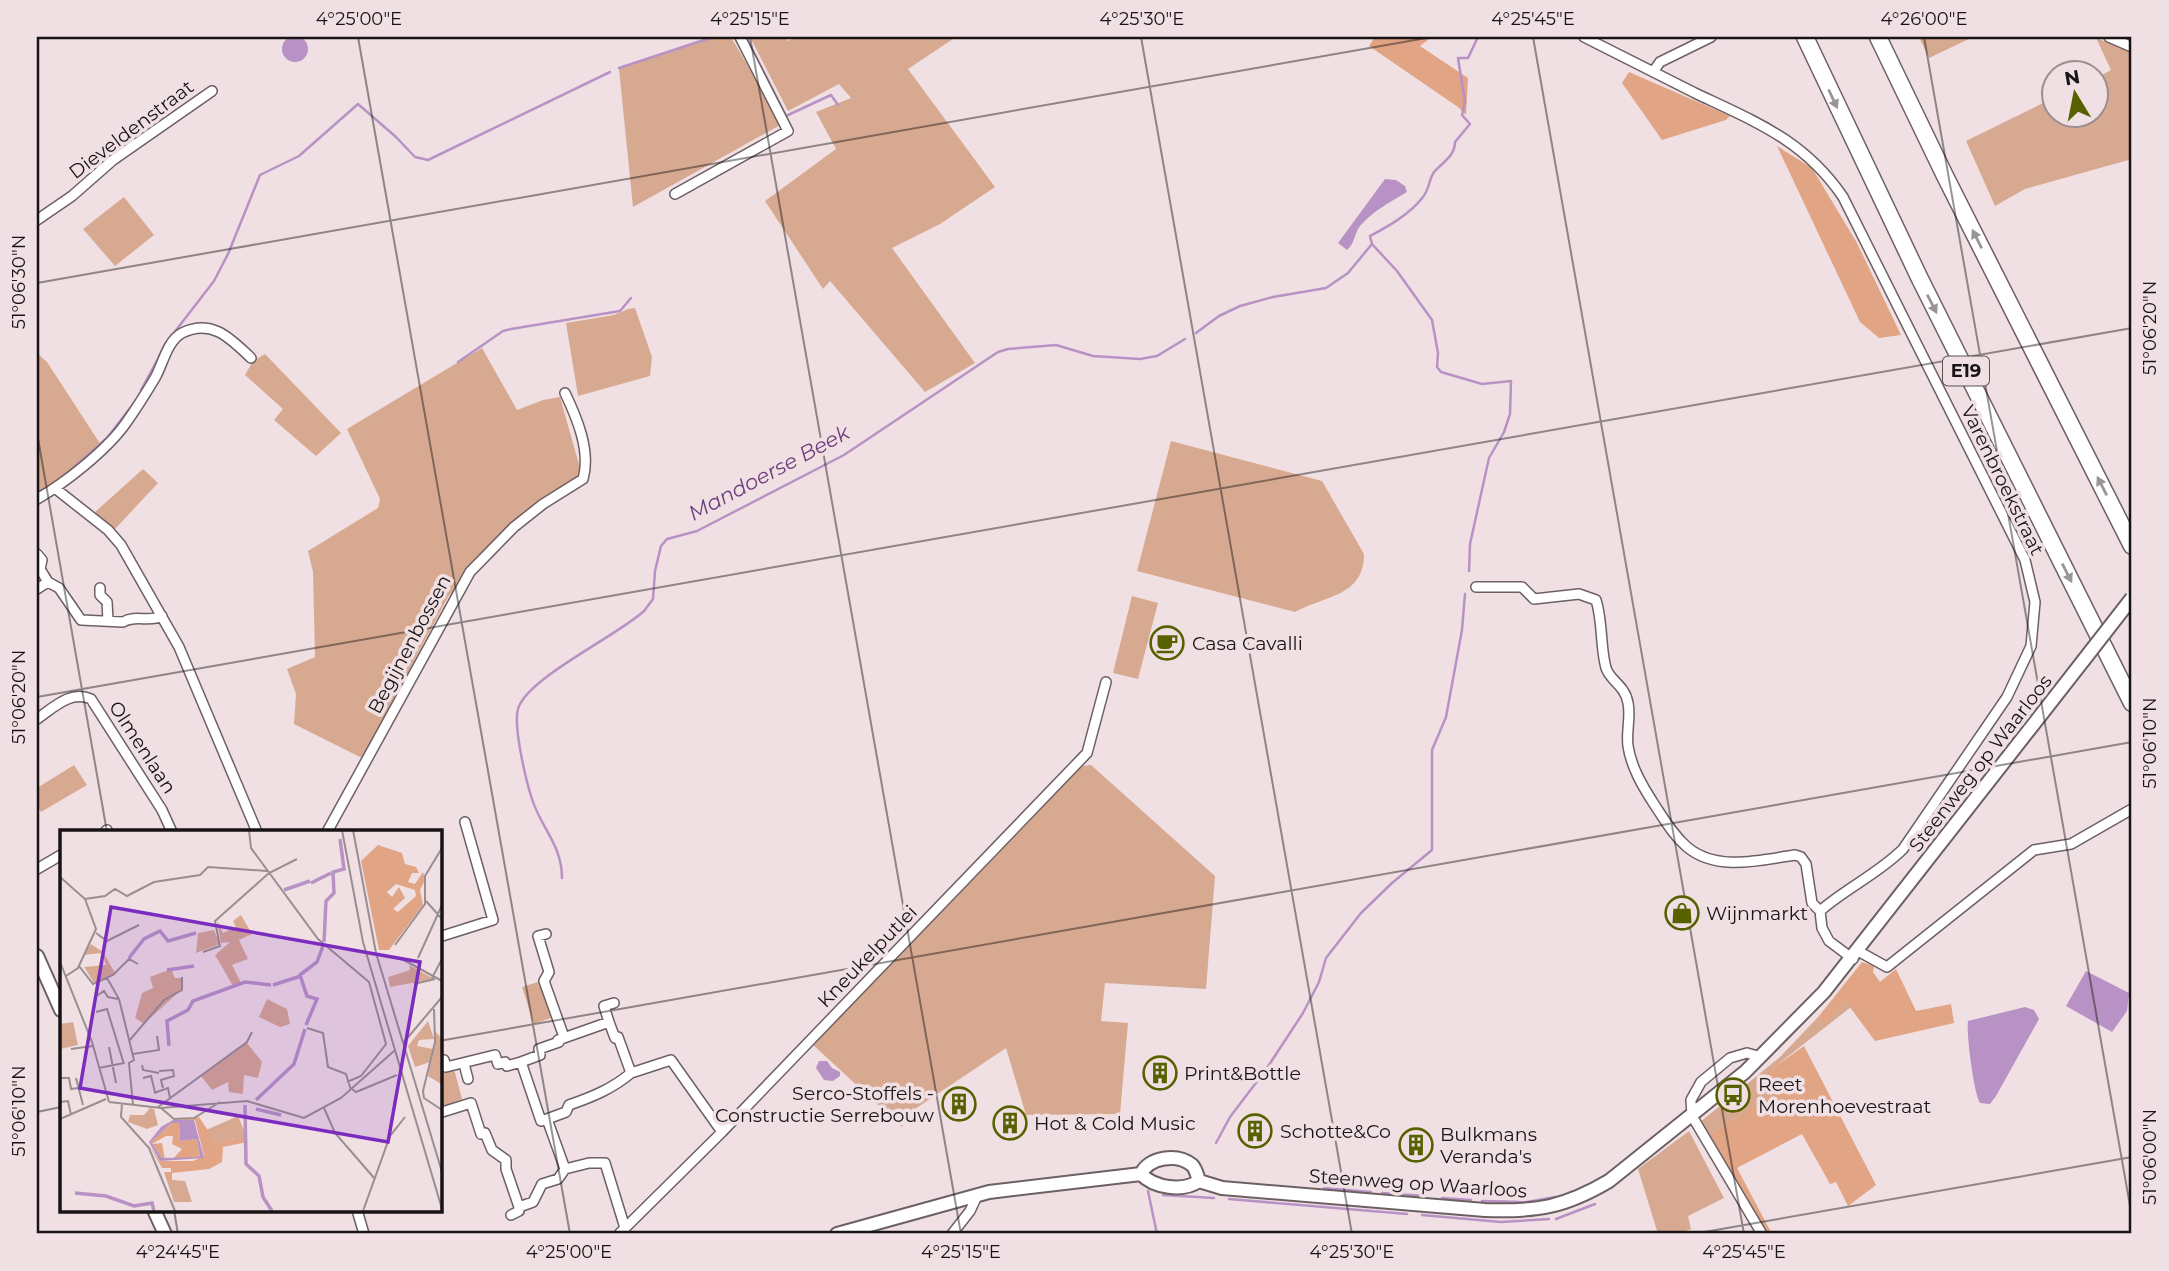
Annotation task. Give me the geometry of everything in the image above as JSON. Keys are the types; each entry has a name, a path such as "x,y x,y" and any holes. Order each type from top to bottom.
{"highway":[{"name":"E19","path":"1805,37 1914,267 2132,703"},
{"path":"1878,37 2132,547"}],"street":[{"path":"675,194 788,131 740,37"},
{"name":"Varenbroekstraat","path":"1584,37 1775,132 1808,155 1827,173 1843,197 2025,560 2035,602 2031,646 2007,697 1903,849 1887,865 1839,894 1820,911"},
{"path":"1653,72 1660,62 1711,37"},
{"path":"2109,37 2132,47"},
{"name":"Dieveldenstraat","path":"37,220 72,196 113,160 212,91"},
{"path":"37,499 56,489 124,426 156,376 165,353 180,334 196,328 213,328 223,332 251,358"},
{"name":"Begijnenbossen","path":"328,830 466,577 514,527 543,504 583,479 585,453 576,418 565,393"},
{"path":"56,489 115,538 162,616 179,648 256,830"},
{"path":"37,554 41,560 40,569 48,582 59,589 82,620 155,620 162,616"},
{"path":"37,589 48,582"},
{"path":"1476,587 1522,587 1534,599 1579,594 1596,600 1607,671 1625,690 1629,706 1628,745 1633,764 1642,785 1669,828 1687,847 1704,857 1728,862 1795,855 1801,857 1806,864 1812,903 1820,911 1822,928 1829,941 1886,967 2034,850 2071,844 2132,809"},
{"path":"100,588 100,595 107,602 108,620"},
{"name":"Steenweg op Waarloos","path":"837,1234 978,1194 1034,1185 1141,1174 1157,1185 1190,1186 1199,1181 1222,1188 1523,1211 1565,1203 1591,1191 1609,1181 1761,1058 1816,1000 1855,955 2132,598"},
{"name":"Kneukelputlei","path":"622,1231 722,1132 1087,753 1106,682"},
{"name":"Olmenlaan","path":"37,719 72,696 83,695 91,699 162,810 171,830"},
{"path":"441,936 493,920 465,822"},
{"path":"37,869 60,856"},
{"path":"546,934 538,936 550,972 544,981 564,1037"},
{"path":"37,956 40,970 60,1008"},
{"path":"614,1003 604,1006 631,1073"},
{"path":"441,1061 444,1060 446,1068 495,1055 498,1064 505,1062 507,1066 540,1055 539,1049 559,1042 558,1040 564,1037 609,1022"},
{"path":"1761,1058 1747,1053 1730,1058 1701,1082 1690,1100 1692,1116 1762,1234"},
{"path":"521,1062 541,1121 566,1112 569,1105 615,1086 631,1073 671,1060 722,1132"},
{"path":"464,1065 468,1079"},
{"path":"441,1112 469,1098 481,1134 485,1133 492,1150 506,1160 506,1169 519,1207 519,1211 511,1215"},
{"path":"547,1119 565,1169"},
{"name":"Steenweg op Waarloos","path":"1141,1174 1147,1164 1154,1160 1179,1160 1190,1163 1199,1181"},
{"path":"519,1207 533,1202 542,1184 558,1179 565,1169 589,1163 605,1163 622,1231"},
{"path":"952,1234 970,1211 978,1194"},
{"path":"155,1212 165,1234"},
{"path":"358,1212 364,1234"}],"shaded area":[{"path":"295,36 304,40 308,49 304,58 295,62 286,58 282,49 286,40"},
{"path":"711,37 731,37 782,124 633,207 619,69"},
{"path":"750,37 785,37 788,41 795,37 956,37 908,69 995,187 940,224 892,248 975,363 925,392 830,281 823,289 765,201 836,149 816,112 851,98 839,84 788,111"},
{"path":"1375,37 1432,37 1420,46 1468,78 1466,115 1369,46"},
{"path":"1919,37 1973,37 1929,58"},
{"path":"2096,38 2132,52 2132,159 2025,189 1995,206 1966,141 2039,105 2039,130 2110,130 2111,70 2110,60 2106,60"},
{"path":"1629,72 1730,116 1726,120 1662,140 1622,83"},
{"path":"1777,146 1812,168 1857,243 1901,335 1879,338 1860,322"},
{"path":"1385,179 1396,180 1405,186 1407,192 1365,221 1347,250 1338,243"},
{"path":"124,197 154,235 115,266 83,229"},
{"path":"635,308 652,357 650,376 578,396 566,323 614,315"},
{"path":"482,348 517,410 560,397 582,475 512,527 448,597 362,758 294,724 296,694 287,669 315,657 313,572 308,551 378,508 380,499 347,429"},
{"path":"37,353 47,362 101,445 55,484 37,494"},
{"path":"265,354 341,433 316,456 274,420 283,409 245,375 253,361"},
{"path":"1171,441 1322,481 1364,554 1358,578 1342,592 1295,612 1137,571"},
{"path":"143,469 158,483 115,529 94,513"},
{"path":"1132,596 1158,603 1138,679 1113,673"},
{"path":"74,765 87,785 41,812 37,805 37,788"},
{"path":"1091,765 1215,876 1206,989 1105,983 1101,1021 1128,1023 1120,1114 1026,1115 1006,1048 906,1115 902,1127 811,1043 1080,766"},
{"path":"1862,962 1874,966 1873,972 1880,982 1896,969 1916,1011 1951,1004 1954,1023 1875,1041 1846,1002 1825,1023 1819,1016"},
{"path":"2086,971 2129,993 2127,1011 2112,1032 2066,1006"},
{"path":"541,981 553,1014 550,1015 551,1018 534,1024 522,987"},
{"path":"1846,1002 1851,1007 1767,1073 1776,1092 1707,1137 1699,1123 1780,1057 1819,1016 1825,1022"},
{"path":"2025,1007 2034,1010 2039,1019 1996,1096 1990,1104 1980,1103 1971,1063 1968,1021"},
{"path":"1804,1046 1876,1185 1848,1206 1836,1182 1830,1184 1802,1134 1737,1168 1772,1234 1764,1234 1707,1137 1775,1092 1766,1073"},
{"path":"819,1061 827,1061 832,1068 840,1072 840,1076 833,1081 824,1080 816,1068"},
{"path":"454,1069 462,1099 441,1107 441,1072"},
{"path":"1689,1131 1724,1198 1688,1216 1691,1229 1678,1234 1658,1234 1638,1169"}],"waterway":[{"path":"619,68 713,37"},
{"path":"746,37 786,116 831,95 838,105"},
{"path":"1469,571 1470,544 1489,458 1504,432 1510,414 1511,381 1482,384 1441,372 1437,367 1438,353 1432,320 1397,271 1372,244 1370,236 1399,219 1418,203 1434,172 1451,155 1455,142 1470,124 1462,115 1465,102 1458,58 1468,58 1478,37"},
{"path":"170,338 214,281 260,175 299,156 358,104 415,157 428,160 610,72"},
{"name":"Mandoerse Beek","path":"1196,333 1219,316 1240,306 1326,288 1348,273 1372,244"},
{"path":"458,362 503,331 620,311 631,298"},
{"name":"Mandoerse Beek","path":"562,878 559,856 536,809 527,780 519,740 518,709 538,684 644,611 653,599 655,571 661,546 667,539 697,531 844,455 998,352 1056,345 1093,356 1140,359 1157,356 1185,339"},
{"path":"141,390 166,344"},
{"path":"63,477 107,438 134,403"},
{"path":"37,493 46,488"},
{"path":"1216,1143 1230,1117 1265,1071 1303,1013 1319,982 1326,958 1361,913 1432,850 1432,750 1446,717 1462,630 1465,594"},
{"path":"1324,1188 1371,1192"},
{"path":"1148,1191 1157,1234"},
{"path":"1382,1193 1425,1196"},
{"path":"1163,1195 1214,1198"},
{"path":"1482,1201 1527,1202 1555,1197"},
{"path":"1442,1198 1471,1200"},
{"path":"1229,1199 1407,1214"},
{"path":"1556,1219 1595,1204"},
{"path":"1422,1215 1501,1222 1549,1219"}],"place":[{"name":"Casa Cavalli","path":"1167,643"},
{"name":"Wijnmarkt","path":"1682,913"},
{"name":"Print&Bottle","path":"1160,1073"},
{"name":"Reet Morenhoevestraat","path":"1733,1095"},
{"name":"Serco-Stoffels - Constructie Serrebouw","path":"959,1104"},
{"name":"Hot & Cold Music","path":"1010,1123"},
{"name":"Schotte&Co","path":"1255,1131"},
{"name":"Bulkmans Veranda's","path":"1416,1145"}]}
